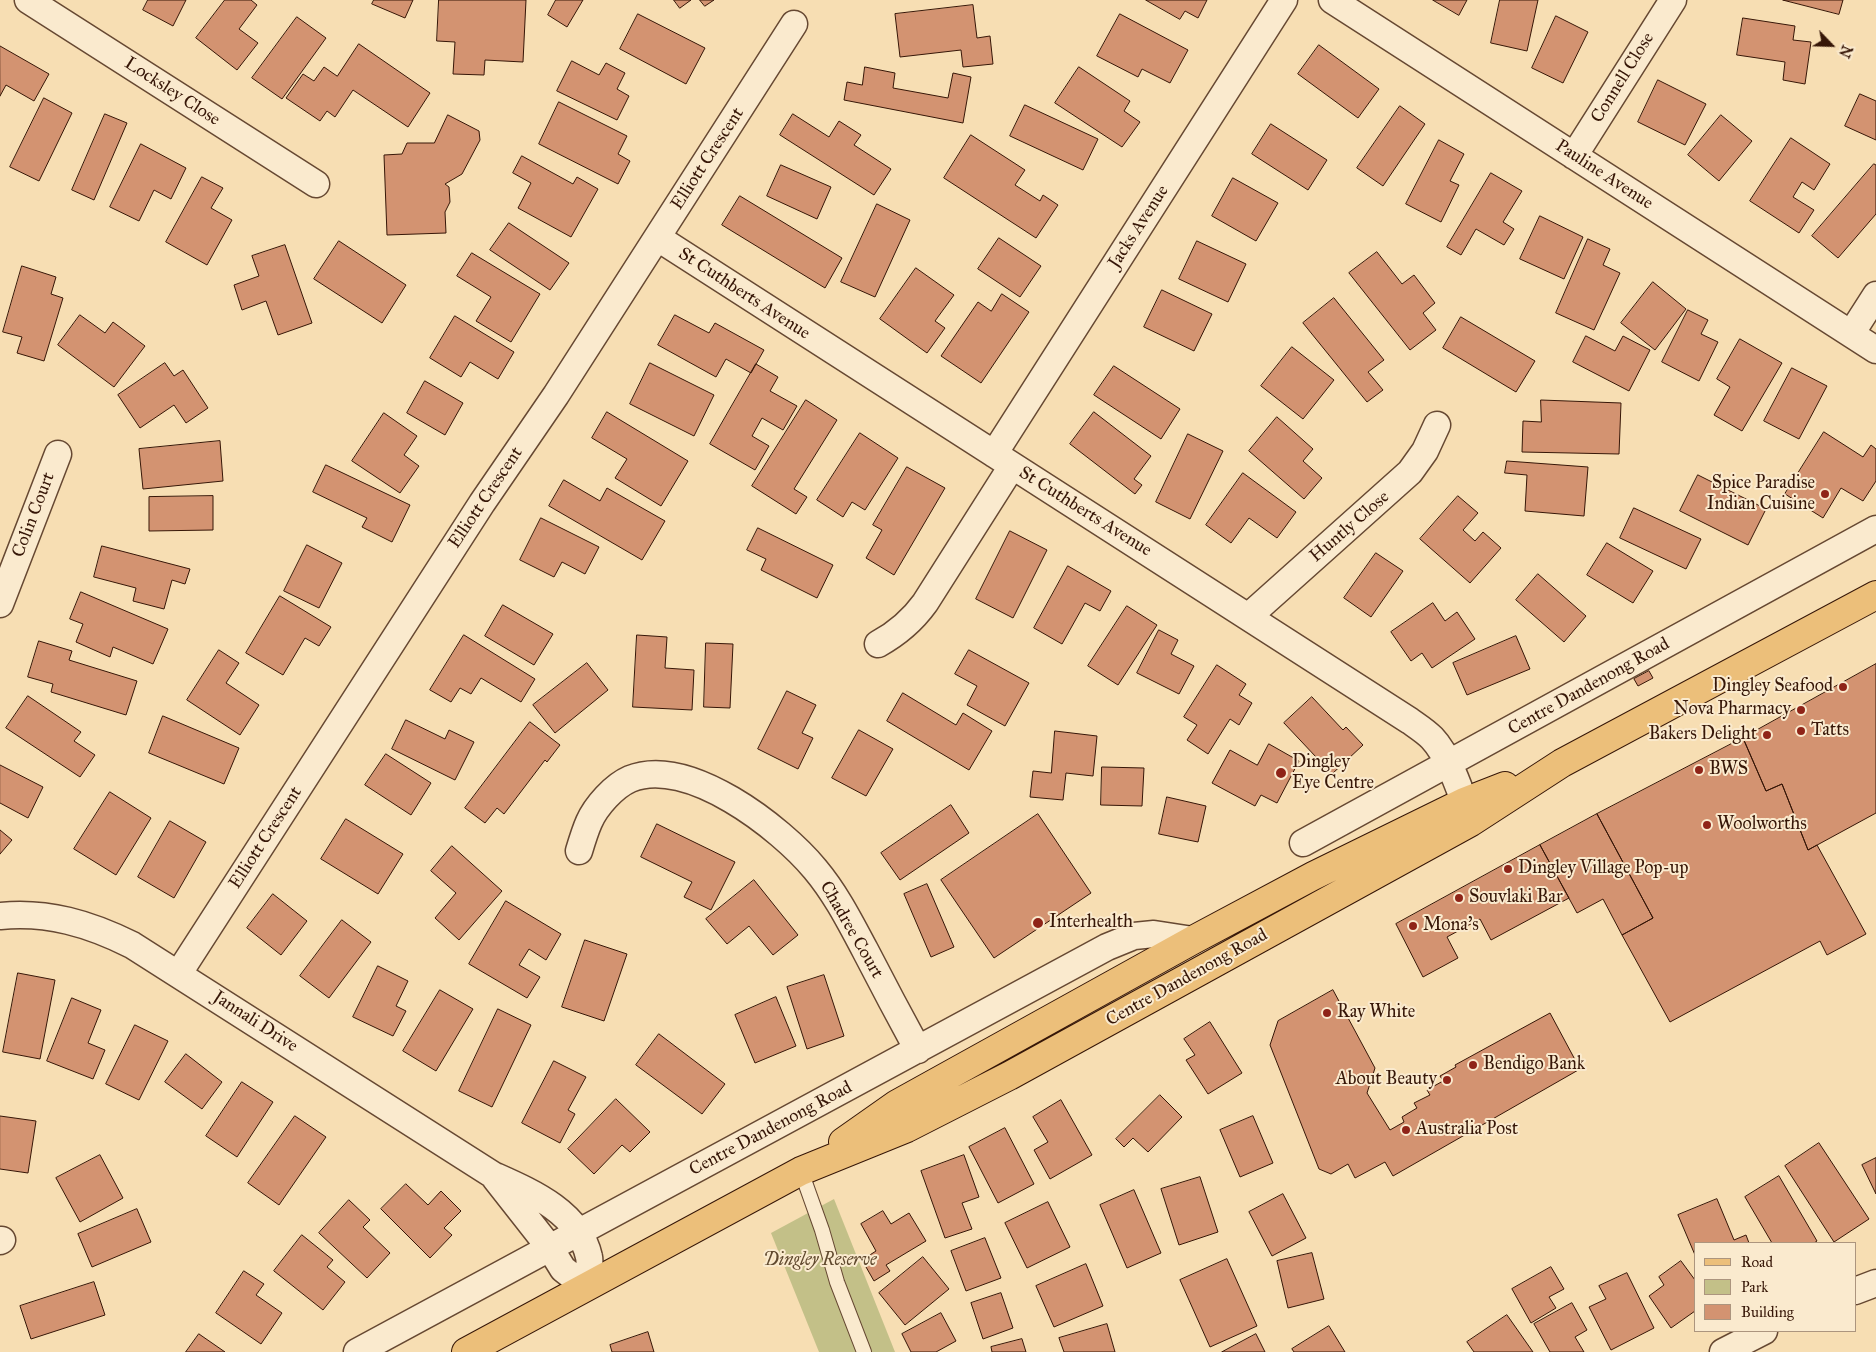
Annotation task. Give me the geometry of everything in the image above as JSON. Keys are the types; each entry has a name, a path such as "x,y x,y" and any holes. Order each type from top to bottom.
{"main road":[{"name":"Centre Dandenong Road","path":"466,1352 801,1171 907,1128 1000,1080 1468,812 1876,595"},
{"name":"Centre Dandenong Road","path":"801,1171 898,1104 1193,940 1313,876 1468,812"}],"street":[{"name":"Locksley Close","path":"28,0 316,184"},
{"name":"Jacks Avenue","path":"878,644 897,633 914,618 925,603 1003,460 1284,0"},
{"name":"Pauline Avenue","path":"1332,0 1876,350"},
{"name":"Connell Close","path":"1574,156 1673,0"},
{"name":"Elliott Crescent","path":"179,973 482,503 556,395 658,238 794,24"},
{"name":"St Cuthberts Avenue","path":"658,238 1249,616 1422,730 1432,738 1448,764 1468,812"},
{"path":"1851,334 1876,295"},
{"name":"Huntly Close","path":"1249,616 1410,472 1425,451 1437,425"},
{"name":"Colin Court","path":"0,604 58,454"},
{"name":"Centre Dandenong Road","path":"1303,843 1876,529"},
{"name":"Chadree Court","path":"579,851 589,821 602,803 618,787 631,779 650,775 671,776 697,783 725,796 761,819 791,842 816,870 840,903 918,1050"},
{"name":"Jannali Drive","path":"0,916 48,916 79,922 102,930 132,945 179,973 493,1175 548,1202 579,1233 589,1258 586,1287"},
{"name":"Centre Dandenong Road","path":"357,1352 1107,947 1134,936 1154,934 1193,940"},
{"name":"Jannali Drive","path":"493,1175 550,1248 563,1269 586,1287"},
{"path":"1856,1291 1876,1283"},
{"path":"1723,1352 1762,1332"}],"lane":[{"path":"801,1171 822,1230 837,1282 864,1352"}],"green space":[{"name":"Dingley Reserve","path":"834,1199 895,1352 819,1352 771,1233"}],"building":[{"path":"148,0 186,0 173,26 143,10"},
{"path":"225,0 251,0 257,5 239,29 258,43 237,70 196,38"},
{"path":"374,0 413,0 405,18 372,4"},
{"path":"439,0 526,0 523,62 485,60 484,75 453,74 455,42 437,41"},
{"path":"556,0 583,0 567,27 548,15"},
{"path":"674,0 691,0 680,8"},
{"path":"700,0 714,0 705,6"},
{"path":"1146,0 1207,0 1198,18 1185,11 1180,19"},
{"path":"1433,0 1467,0 1459,15"},
{"path":"1500,0 1538,0 1527,51 1491,43"},
{"path":"1783,0 1843,0 1839,14"},
{"path":"973,5 977,38 990,36 993,64 963,67 961,50 900,57 895,14"},
{"path":"638,14 705,48 686,84 620,49"},
{"path":"1120,14 1188,50 1170,83 1142,69 1138,77 1097,56"},
{"path":"1556,16 1588,32 1563,83 1532,68"},
{"path":"297,17 326,38 282,99 252,78"},
{"path":"1743,18 1795,26 1793,40 1811,42 1805,84 1783,80 1785,62 1737,55"},
{"path":"359,44 430,93 408,127 353,90 335,117 327,111 320,121 286,98 303,74 314,81 324,67 337,76"},
{"path":"1319,45 1379,89 1358,118 1298,74"},
{"path":"0,46 49,74 34,101 6,85 0,96"},
{"path":"572,61 599,75 606,63 625,73 617,89 629,96 617,120 557,91"},
{"path":"865,67 895,73 893,88 948,98 953,73 971,77 963,123 844,100 847,82 862,85"},
{"path":"1079,67 1130,101 1124,111 1140,122 1122,147 1055,103"},
{"path":"1658,80 1706,104 1685,145 1638,122"},
{"path":"1860,94 1876,101 1876,140 1845,126"},
{"path":"44,98 72,113 39,181 10,167"},
{"path":"559,102 627,136 618,154 630,161 618,184 539,144"},
{"path":"1025,105 1098,139 1083,170 1010,136"},
{"path":"1400,106 1425,124 1383,186 1357,168"},
{"path":"105,114 127,123 94,200 72,190"},
{"path":"793,114 829,137 839,121 861,135 854,145 891,169 874,195 780,135"},
{"path":"448,115 479,131 480,140 462,174 445,184 449,187 450,202 445,212 446,233 387,235 384,155 402,154 407,143 434,143"},
{"path":"1721,115 1752,141 1719,181 1688,155"},
{"path":"1271,124 1327,160 1308,190 1252,154"},
{"path":"971,135 1025,170 1015,185 1040,201 1043,195 1058,205 1036,238 944,178"},
{"path":"1791,138 1830,164 1814,190 1802,182 1793,197 1814,210 1799,233 1750,201"},
{"path":"1439,140 1464,154 1450,181 1459,185 1441,222 1406,204"},
{"path":"141,144 186,168 171,199 154,190 139,221 110,207"},
{"path":"522,156 573,184 577,177 598,189 571,237 518,208 531,183 513,173"},
{"path":"1874,164 1876,165 1876,214 1838,258 1812,236"},
{"path":"781,165 831,187 817,219 767,196"},
{"path":"1491,173 1522,191 1503,222 1514,229 1504,245 1476,229 1461,255 1447,247"},
{"path":"202,177 223,188 211,208 232,220 207,265 166,242"},
{"path":"1233,178 1278,203 1256,241 1212,216"},
{"path":"740,196 842,258 825,288 722,225"},
{"path":"877,204 910,220 875,297 841,282"},
{"path":"1540,216 1583,237 1564,279 1520,259"},
{"path":"509,223 569,263 550,290 490,250"},
{"path":"999,238 1041,266 1020,297 978,269"},
{"path":"1588,239 1610,249 1603,265 1620,273 1594,330 1556,313"},
{"path":"339,241 406,285 382,323 314,279"},
{"path":"1197,241 1246,264 1228,302 1179,279"},
{"path":"285,245 312,323 278,335 266,301 242,310 234,285 259,276 252,256"},
{"path":"1377,252 1402,284 1414,275 1435,303 1423,313 1436,330 1410,350 1349,273"},
{"path":"472,253 540,294 511,342 476,321 491,297 457,276"},
{"path":"22,266 56,277 51,294 63,298 44,361 17,353 22,337 3,332"},
{"path":"916,268 954,295 935,321 945,328 927,353 880,319"},
{"path":"1653,282 1686,309 1655,350 1621,323"},
{"path":"1162,290 1212,314 1194,351 1144,327"},
{"path":"1002,294 1029,312 981,383 941,356 978,302 991,311"},
{"path":"1334,298 1384,360 1368,372 1383,390 1367,402 1303,323"},
{"path":"1688,310 1708,320 1701,334 1718,342 1699,381 1662,362"},
{"path":"80,315 105,333 113,322 145,346 114,387 58,345"},
{"path":"675,315 709,333 715,323 764,350 751,373 726,359 716,377 658,345"},
{"path":"455,316 514,352 498,379 470,362 461,377 430,358"},
{"path":"1461,317 1535,361 1516,392 1443,348"},
{"path":"1586,336 1615,351 1623,336 1650,350 1629,391 1573,362"},
{"path":"1740,339 1782,363 1742,431 1714,415 1730,387 1717,379"},
{"path":"1292,347 1334,380 1303,419 1261,386"},
{"path":"165,363 174,376 183,370 208,408 186,423 174,405 140,428 118,395"},
{"path":"650,363 714,395 694,436 630,404"},
{"path":"756,364 778,377 770,391 797,406 783,430 762,418 752,436 769,446 755,470 710,444"},
{"path":"1114,366 1180,409 1161,439 1094,395"},
{"path":"1792,368 1827,386 1799,439 1764,421"},
{"path":"425,381 463,403 445,435 407,413"},
{"path":"806,400 837,420 794,489 807,497 796,514 752,486"},
{"path":"1541,400 1621,403 1619,454 1522,452 1523,421 1541,422"},
{"path":"607,412 688,461 661,506 615,478 627,459 592,438"},
{"path":"1094,412 1151,456 1134,479 1142,485 1135,494 1070,444"},
{"path":"384,413 417,436 404,455 419,466 400,493 352,461"},
{"path":"1277,417 1313,449 1303,461 1322,478 1304,499 1249,451"},
{"path":"1824,432 1863,457 1871,445 1876,449 1876,481 1863,501 1841,488 1823,518 1785,494"},
{"path":"860,433 898,458 865,510 852,502 843,517 817,500"},
{"path":"1188,434 1223,451 1190,519 1156,502"},
{"path":"220,441 223,481 143,489 139,449"},
{"path":"1507,461 1588,467 1584,516 1525,511 1527,475 1505,473"},
{"path":"326,465 410,505 392,542 362,527 367,518 313,492"},
{"path":"907,467 945,488 894,575 866,558 882,530 873,525"},
{"path":"1243,473 1296,512 1277,538 1249,518 1231,543 1206,525"},
{"path":"1698,475 1766,509 1748,545 1680,511"},
{"path":"564,480 600,501 607,488 665,521 642,560 549,506"},
{"path":"213,496 213,530 149,531 149,497"},
{"path":"1458,496 1478,513 1463,530 1475,541 1483,532 1501,548 1470,583 1420,539"},
{"path":"1634,508 1701,539 1686,569 1620,538"},
{"path":"541,518 599,547 585,574 562,562 554,577 520,560"},
{"path":"758,528 833,565 817,598 761,570 766,559 747,550"},
{"path":"1010,531 1047,550 1013,618 976,599"},
{"path":"1607,543 1653,571 1633,603 1587,575"},
{"path":"307,545 342,563 319,608 284,591"},
{"path":"102,546 190,569 185,584 172,580 164,609 133,601 136,588 94,577"},
{"path":"1376,553 1403,571 1371,617 1344,598"},
{"path":"1068,566 1111,591 1100,611 1085,603 1062,644 1034,628"},
{"path":"1538,574 1586,616 1564,642 1516,600"},
{"path":"81,592 168,629 153,664 113,647 110,657 76,642 83,624 70,619"},
{"path":"280,596 331,627 319,646 305,638 283,675 246,653"},
{"path":"1433,603 1445,621 1457,612 1475,639 1432,668 1422,653 1411,661 1391,632"},
{"path":"503,605 553,634 534,665 485,636"},
{"path":"1127,606 1157,625 1118,685 1088,666"},
{"path":"1159,630 1178,640 1171,654 1194,666 1179,694 1137,673"},
{"path":"464,635 535,679 521,702 481,678 471,694 460,688 451,702 430,690"},
{"path":"637,635 667,637 665,668 694,670 692,710 633,707"},
{"path":"1516,636 1530,669 1467,695 1453,663"},
{"path":"39,641 72,651 69,660 137,681 126,715 51,692 53,684 28,677"},
{"path":"706,643 733,644 730,708 704,707"},
{"path":"219,650 239,663 226,683 259,705 240,735 187,700"},
{"path":"969,650 1029,683 1005,726 967,705 977,686 955,674"},
{"path":"587,663 608,690 555,733 533,705"},
{"path":"1876,664 1876,813 1808,850 1782,784 1766,791 1743,738"},
{"path":"1217,665 1246,684 1239,695 1252,703 1239,725 1230,719 1208,754 1187,740 1197,725 1184,717"},
{"path":"1649,671 1653,678 1638,686 1634,679"},
{"path":"787,691 816,705 802,733 813,738 798,769 758,749"},
{"path":"903,693 956,725 963,713 992,731 969,770 887,721"},
{"path":"28,696 81,732 74,741 95,755 80,777 6,728"},
{"path":"1312,697 1343,730 1346,727 1363,745 1332,774 1284,723"},
{"path":"163,716 239,748 224,784 149,753"},
{"path":"406,720 445,739 449,730 474,742 455,780 392,749"},
{"path":"530,722 560,745 547,762 545,760 504,814 497,808 485,823 465,808"},
{"path":"859,730 893,749 866,796 832,778"},
{"path":"1055,731 1097,736 1093,776 1066,773 1063,800 1030,797 1033,771 1051,773"},
{"path":"1743,738 1766,791 1782,784 1808,850 1817,845 1866,934 1827,955 1820,941 1670,1022 1622,935 1653,918 1597,814"},
{"path":"1269,744 1299,761 1277,803 1261,795 1255,806 1212,783 1230,750 1257,765"},
{"path":"386,754 431,783 411,815 365,785"},
{"path":"0,765 43,787 28,818 0,803"},
{"path":"1102,767 1144,768 1142,806 1101,805"},
{"path":"110,792 151,818 116,875 74,849"},
{"path":"1167,797 1206,806 1198,842 1159,834"},
{"path":"951,805 969,833 900,880 881,853"},
{"path":"1038,814 1091,893 994,958 941,880"},
{"path":"1597,814 1653,918 1622,935 1603,899 1577,913 1540,845"},
{"path":"346,819 403,854 378,894 321,859"},
{"path":"170,821 206,842 174,898 138,877"},
{"path":"657,824 735,862 711,910 684,897 692,882 641,857"},
{"path":"0,830 12,840 0,854"},
{"path":"1540,845 1569,898 1491,940 1480,919 1447,937 1458,958 1423,977 1396,924"},
{"path":"452,846 502,891 459,940 435,918 456,893 431,871"},
{"path":"754,880 798,935 773,955 749,926 727,944 706,919"},
{"path":"927,884 954,947 931,957 904,894"},
{"path":"273,894 307,921 281,955 247,928"},
{"path":"506,901 561,934 546,960 529,949 519,965 540,977 527,998 469,964"},
{"path":"342,920 371,942 329,998 300,976"},
{"path":"585,940 627,954 604,1021 562,1007"},
{"path":"378,966 408,981 396,1006 406,1011 393,1036 353,1017"},
{"path":"18,973 55,980 40,1059 3,1052"},
{"path":"824,975 844,1036 807,1049 787,987"},
{"path":"440,990 473,1009 436,1071 403,1051"},
{"path":"1333,990 1375,1068 1367,1093 1390,1130 1404,1122 1402,1117 1417,1108 1414,1103 1430,1095 1427,1090 1443,1081 1440,1076 1456,1067 1455,1065 1550,1013 1580,1069 1393,1176 1385,1162 1355,1178 1348,1164 1331,1174 1319,1169 1270,1045 1278,1021"},
{"path":"776,997 796,1046 755,1063 735,1015"},
{"path":"72,998 101,1010 88,1043 105,1050 93,1079 47,1061"},
{"path":"498,1009 531,1025 492,1107 459,1091"},
{"path":"1210,1022 1242,1073 1208,1094 1186,1060 1195,1055 1184,1039"},
{"path":"135,1025 168,1041 139,1100 106,1084"},
{"path":"659,1034 725,1084 702,1114 636,1065"},
{"path":"186,1054 222,1082 202,1109 165,1082"},
{"path":"554,1061 586,1077 568,1110 575,1114 560,1143 522,1123"},
{"path":"242,1082 273,1102 237,1157 206,1136"},
{"path":"1160,1095 1182,1117 1148,1152 1133,1138 1124,1147 1116,1139"},
{"path":"616,1099 650,1132 630,1152 622,1145 594,1174 568,1149"},
{"path":"1061,1100 1092,1155 1050,1179 1034,1150 1048,1142 1033,1117"},
{"path":"0,1116 36,1121 28,1173 0,1169"},
{"path":"295,1116 326,1137 279,1205 248,1183"},
{"path":"1253,1116 1273,1163 1240,1177 1220,1130"},
{"path":"1005,1128 1034,1184 998,1203 969,1147"},
{"path":"1819,1143 1869,1219 1834,1242 1785,1166"},
{"path":"100,1155 123,1198 80,1222 56,1178"},
{"path":"964,1155 979,1197 962,1203 972,1229 945,1238 921,1171"},
{"path":"1876,1158 1876,1194 1862,1165"},
{"path":"1779,1176 1817,1241 1771,1242 1745,1197"},
{"path":"1200,1177 1218,1232 1179,1245 1161,1189"},
{"path":"406,1184 428,1205 441,1191 461,1211 444,1228 452,1235 430,1258 381,1209"},
{"path":"1134,1190 1161,1253 1127,1268 1100,1205"},
{"path":"1283,1194 1306,1238 1272,1256 1249,1212"},
{"path":"1717,1199 1734,1240 1746,1235 1749,1242 1694,1242 1694,1253 1678,1215"},
{"path":"349,1200 370,1220 363,1227 390,1253 367,1278 319,1233"},
{"path":"1048,1202 1070,1247 1027,1268 1005,1223"},
{"path":"137,1209 151,1242 92,1267 78,1234"},
{"path":"883,1211 891,1224 909,1213 926,1241 886,1265 890,1271 874,1281 862,1260 876,1251 861,1224"},
{"path":"302,1235 333,1260 327,1267 345,1282 323,1310 274,1271"},
{"path":"985,1238 1001,1278 966,1291 951,1251"},
{"path":"1312,1253 1324,1299 1288,1308 1277,1261"},
{"path":"923,1257 949,1289 905,1325 879,1293"},
{"path":"1227,1259 1257,1326 1210,1347 1180,1280"},
{"path":"1681,1261 1694,1279 1694,1312 1671,1328 1649,1296 1664,1285 1659,1277"},
{"path":"1086,1264 1103,1306 1054,1327 1036,1286"},
{"path":"1551,1267 1564,1289 1549,1297 1556,1308 1531,1323 1512,1289"},
{"path":"244,1271 264,1284 256,1295 282,1313 261,1344 216,1313"},
{"path":"1627,1273 1654,1328 1611,1350 1589,1307 1606,1299 1599,1286"},
{"path":"94,1282 105,1315 31,1339 20,1306"},
{"path":"1001,1293 1013,1328 983,1339 971,1303"},
{"path":"1572,1303 1587,1330 1575,1337 1584,1352 1550,1352 1534,1324"},
{"path":"941,1313 956,1341 936,1352 911,1352 902,1334"},
{"path":"1507,1315 1533,1352 1474,1352 1467,1342"},
{"path":"1107,1324 1115,1352 1064,1352 1059,1338"},
{"path":"1329,1326 1345,1352 1294,1352 1292,1349"},
{"path":"648,1332 654,1352 612,1352 610,1345"},
{"path":"199,1334 225,1352 186,1352"},
{"path":"1256,1334 1265,1352 1222,1352"},
{"path":"1022,1339 1026,1352 992,1352 991,1347"}],"place":[{"name":"Spice Paradise Indian Cuisine","path":"1825,494"},
{"name":"Dingley Seafood","path":"1843,687"},
{"name":"Nova Pharmacy","path":"1801,710"},
{"name":"Tatts","path":"1801,731"},
{"name":"Bakers Delight","path":"1767,735"},
{"name":"BWS","path":"1699,770"},
{"name":"Dingley Eye Centre","path":"1281,773"},
{"name":"Woolworths","path":"1707,825"},
{"name":"Dingley Village Pop-up","path":"1508,869"},
{"name":"Souvlaki Bar","path":"1459,898"},
{"name":"Interhealth","path":"1038,923"},
{"name":"Mona's","path":"1413,926"},
{"name":"Ray White","path":"1327,1013"},
{"name":"Bendigo Bank","path":"1473,1065"},
{"name":"About Beauty","path":"1447,1080"},
{"name":"Australia Post","path":"1406,1130"}]}
